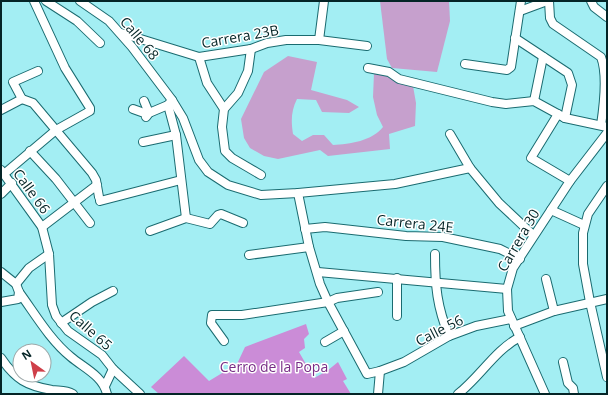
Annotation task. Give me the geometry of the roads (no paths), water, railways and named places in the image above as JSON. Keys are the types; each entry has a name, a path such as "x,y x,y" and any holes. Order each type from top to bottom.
{"street":[{"path":"3,172 56,130 90,111 90,108 65,68 34,1"},
{"path":"46,1 77,21 100,43"},
{"name":"Calle 68","path":"80,1 109,21 120,33 183,118 200,160 208,172 228,185 254,194 298,193"},
{"path":"319,40 324,1"},
{"path":"465,64 507,70 511,67 521,1"},
{"path":"368,68 389,72 399,79 492,102 506,104 534,101 562,116 604,126 607,83 606,69 601,57 553,24 550,18 548,1 520,11"},
{"path":"591,1 594,7 607,17"},
{"name":"Carrera 23B","path":"120,33 200,57 251,49 267,43 286,40 319,40 367,46"},
{"path":"515,38 568,73 572,79 572,85 562,116 530,158 570,181"},
{"path":"251,49 248,71 238,93 224,109 222,127 225,151 232,158 261,175"},
{"path":"534,101 542,56"},
{"path":"200,57 207,83 224,109"},
{"path":"38,71 13,82 22,99 33,103 92,173 97,185 100,199 180,180"},
{"path":"1,110 22,99"},
{"path":"144,101 147,115"},
{"path":"147,115 170,102"},
{"name":"Calle 68","path":"170,102 176,135 180,180 186,218"},
{"path":"133,109 147,115"},
{"path":"450,134 470,168 499,203 534,235"},
{"path":"143,142 176,135"},
{"path":"605,135 607,145"},
{"name":"Carrera 30","path":"545,394 513,323 507,301 507,289 513,268 534,235 570,181 605,135"},
{"path":"30,151 74,201 90,223"},
{"path":"378,394 380,371 367,374 328,302 320,284 318,272 309,248 298,193 395,184 470,168"},
{"name":"Calle 66","path":"3,172 42,227"},
{"path":"1,194 12,183"},
{"path":"42,227 74,201 97,185"},
{"path":"607,186 588,214 584,225 583,264 607,377"},
{"path":"551,210 584,225"},
{"path":"150,232 166,224 186,218 210,224 218,215 221,214 243,223"},
{"name":"Carrera 24E","path":"305,229 325,226 406,236 443,237 500,249 520,259"},
{"name":"Calle 65","path":"42,227 49,254 52,305 61,323 79,340 102,355 113,369 140,394"},
{"path":"249,255 309,248"},
{"path":"1,302 18,299 18,288 29,268 49,254"},
{"path":"435,254 435,282 439,310 449,336"},
{"path":"1,272 18,288 52,338 71,357 93,373 106,390"},
{"path":"318,272 507,289"},
{"path":"397,278 397,316"},
{"path":"546,279 554,312"},
{"path":"61,323 92,302 113,291"},
{"path":"224,342 211,323 212,315 242,314 328,302 337,298 378,292"},
{"name":"Calle 56","path":"380,371 404,362 449,336 476,326 513,323 590,302 607,300"},
{"path":"325,342 344,331"},
{"path":"458,394 473,381 507,344 520,337"},
{"path":"1,358 23,382 37,387 66,390 73,394"},
{"path":"563,362 568,382 573,388 574,394"},
{"path":"106,390 113,369"}],"park label":[{"name":"Cerro de la Popa","path":"274,366"}]}
